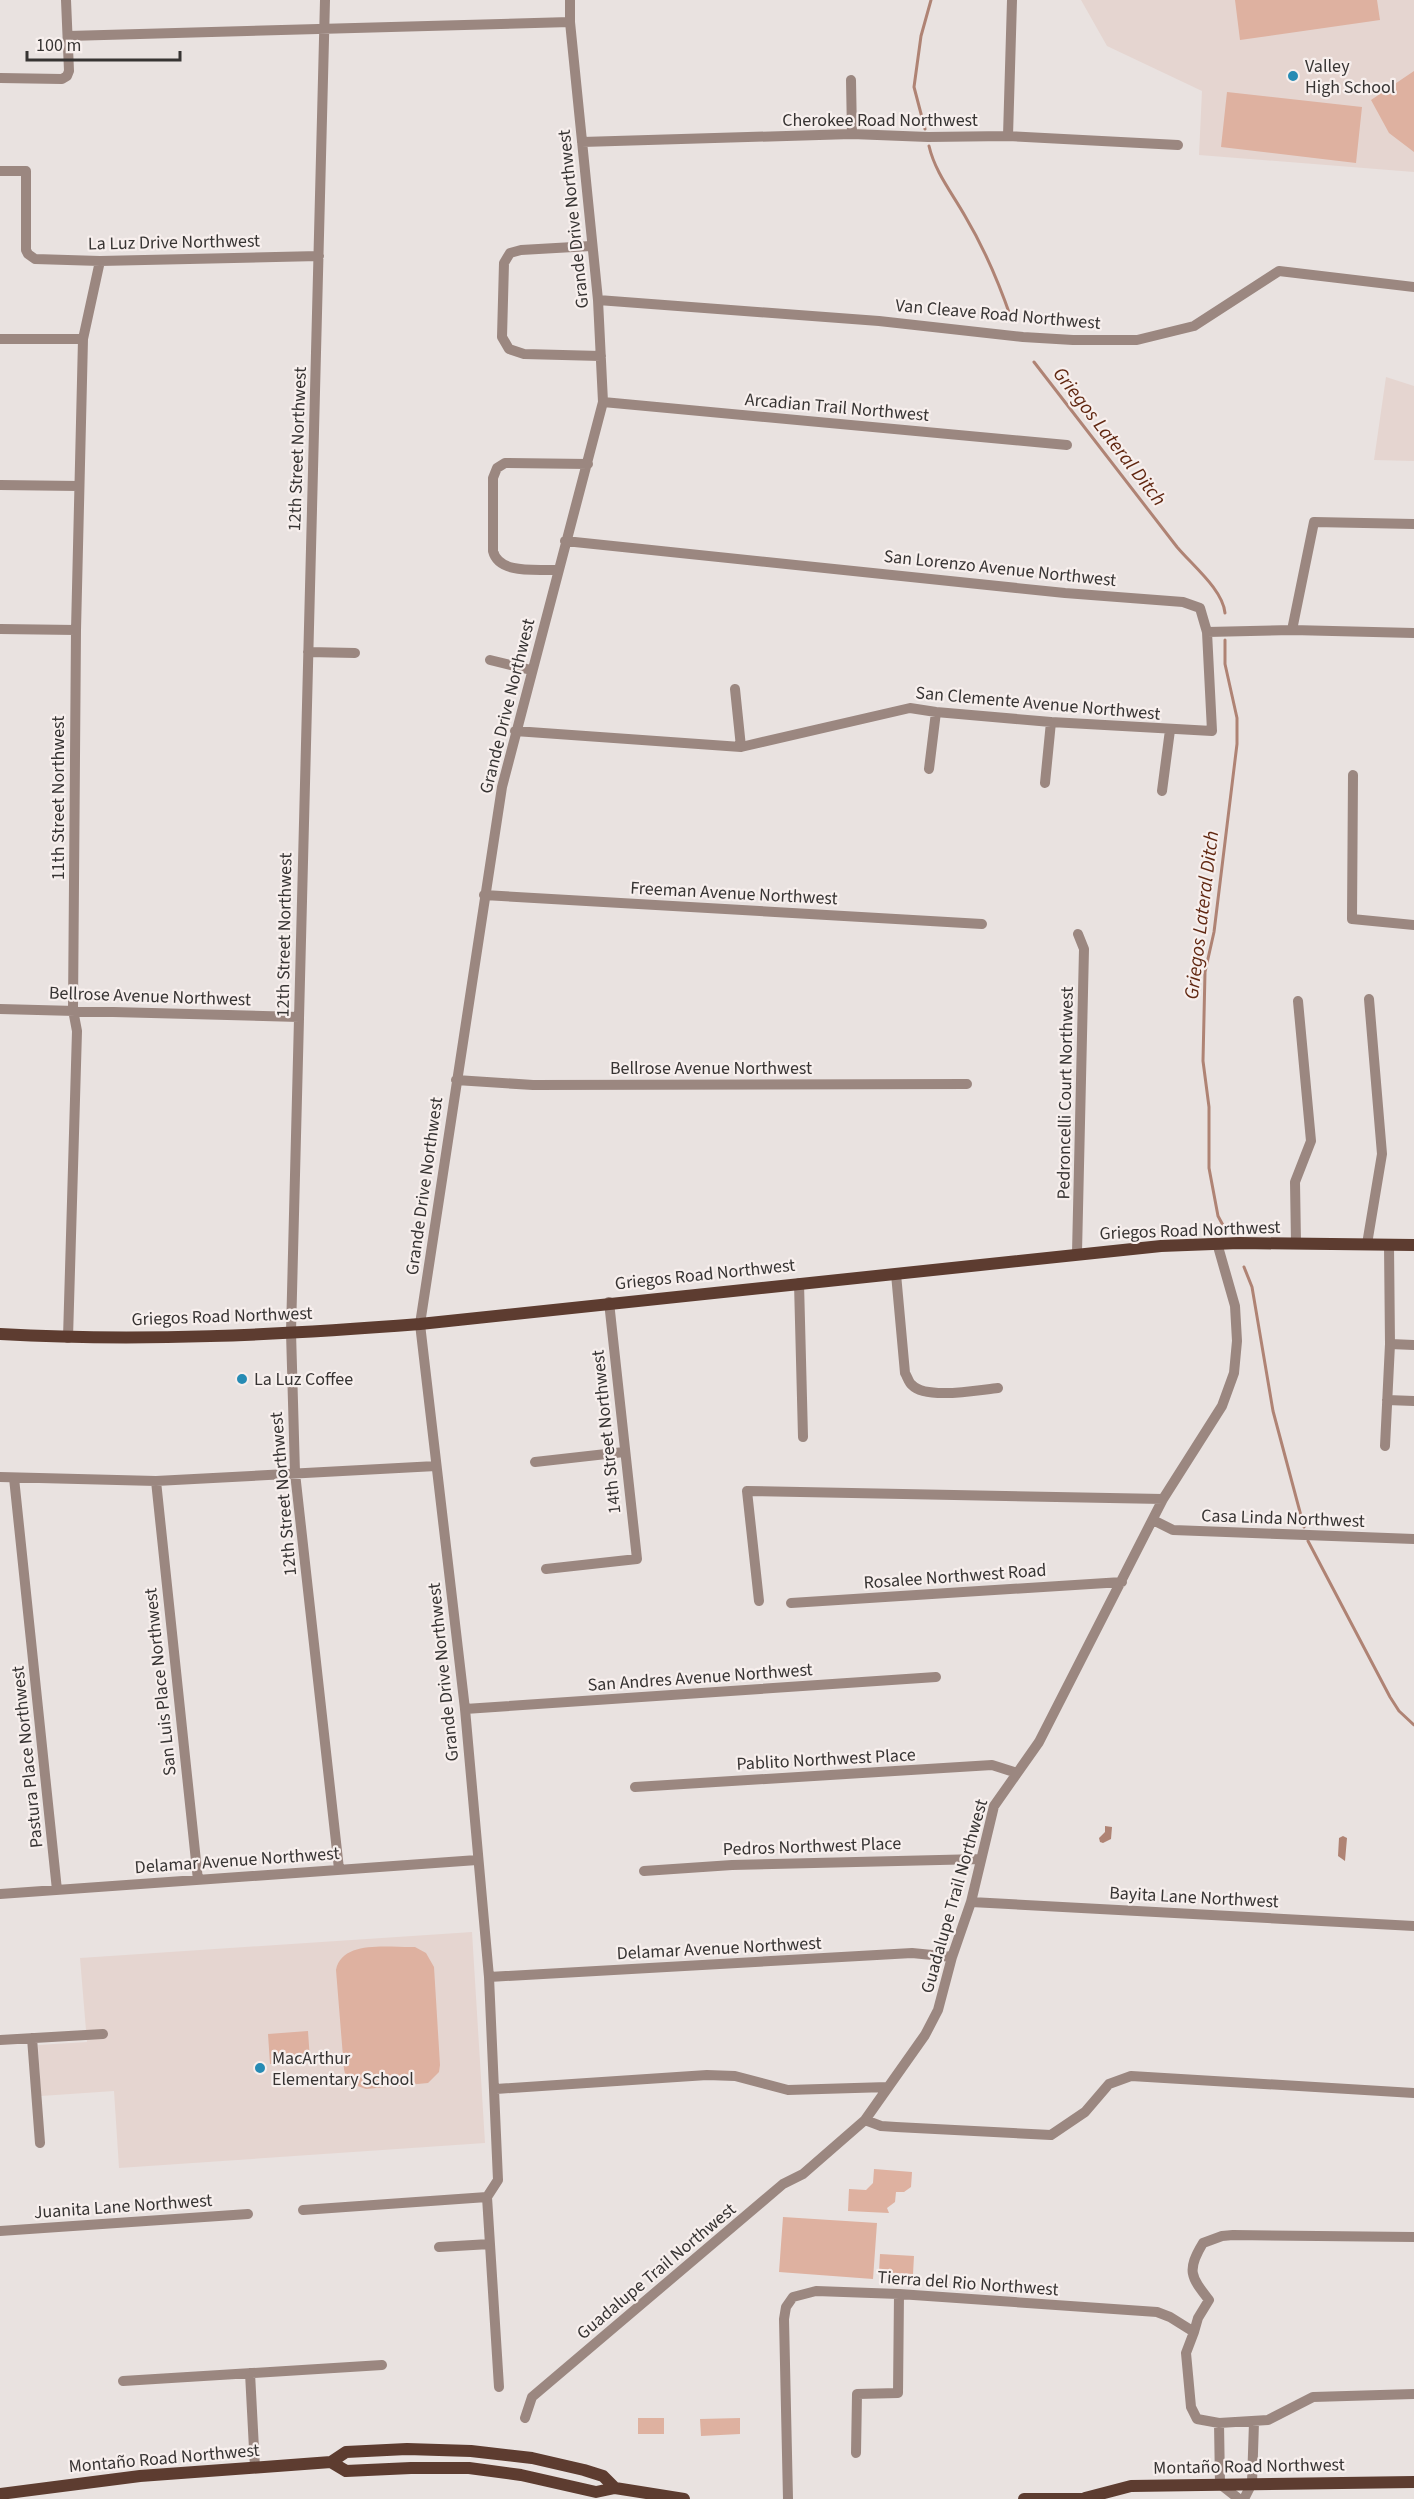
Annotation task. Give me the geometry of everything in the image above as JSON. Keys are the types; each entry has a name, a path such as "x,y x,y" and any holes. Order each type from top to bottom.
{"main road":[{"name":"Griegos Road Northwest","path":"0,1334 68,1338 134,1338 420,1324 1077,1253 1217,1243 1414,1245"},
{"name":"Montaño Road Northwest","path":"0,2494 140,2476 331,2462 346,2452 407,2449 471,2451 532,2458 603,2476 615,2488"},
{"name":"Montaño Road Northwest","path":"331,2462 346,2471 461,2468 521,2475 596,2492 615,2488 684,2499"},
{"name":"Montaño Road Northwest","path":"1024,2499 1088,2499 1131,2486 1414,2482"}],"street":[{"path":"0,78 62,78 67,76 69,71 66,0"},
{"name":"12th Street Northwest","path":"325,0 291,1332 295,1473 339,1869"},
{"name":"Grande Drive Northwest","path":"499,2387 487,2198 498,2180 496,2089 489,1977 465,1709 420,1324 502,787 603,402 598,300 570,22 570,0"},
{"path":"1008,136 1012,0"},
{"path":"68,36 570,22"},
{"path":"851,80 852,134"},
{"name":"Cherokee Road Northwest","path":"582,142 852,134 928,137 1008,136 1178,145"},
{"name":"La Luz Drive Northwest","path":"0,171 26,171 26,250 31,257 40,260 100,261 319,256"},
{"path":"591,246 521,250 510,253 504,263 502,337 509,349 524,354 601,356"},
{"name":"11th Street Northwest","path":"68,1338 77,1031 73,1010 76,630 83,339 100,261"},
{"name":"Van Cleave Road Northwest","path":"598,300 879,321 1023,337 1137,340 1194,326 1279,271 1414,287"},
{"path":"0,339 83,339"},
{"name":"Arcadian Trail Northwest","path":"603,402 1067,445"},
{"path":"558,570 508,567 500,564 495,558 493,551 493,478 497,468 505,463 588,464"},
{"path":"0,485 79,486"},
{"path":"1292,630 1314,522 1414,524"},
{"name":"San Lorenzo Avenue Northwest","path":"565,541 1065,593 1183,602 1200,608 1207,632"},
{"path":"0,629 76,630"},
{"path":"1207,632 1292,630 1414,633"},
{"name":"San Clemente Avenue Northwest","path":"515,731 741,747 910,708 1051,722 1212,732 1207,632"},
{"path":"308,652 355,653"},
{"path":"490,660 531,670"},
{"path":"735,689 741,747"},
{"path":"929,769 936,712"},
{"path":"1046,783 1051,722"},
{"path":"1162,791 1170,730"},
{"path":"1353,776 1352,919 1414,926"},
{"name":"Freeman Avenue Northwest","path":"484,895 982,924"},
{"name":"Pedroncelli Court Northwest","path":"1077,1253 1084,949 1078,934"},
{"path":"1367,1244 1382,1154 1369,999"},
{"path":"1296,1243 1295,1182 1311,1141 1298,1000"},
{"name":"Bellrose Avenue Northwest","path":"0,1009 299,1017"},
{"name":"Bellrose Avenue Northwest","path":"456,1080 533,1085 967,1084"},
{"name":"Guadalupe Trail Northwest","path":"525,2418 532,2397 783,2184 803,2174 865,2120 925,2035 938,2010 952,1957 971,1902 994,1806 1039,1742 1065,1696 1163,1499 1222,1406 1234,1373 1237,1341 1235,1306 1217,1243"},
{"path":"1385,1446 1390,1344 1389,1245"},
{"path":"896,1274 905,1372 912,1385 923,1392 939,1393 998,1388"},
{"path":"799,1282 803,1437"},
{"name":"14th Street Northwest","path":"546,1569 637,1559 609,1302"},
{"path":"1390,1344 1414,1345"},
{"path":"1387,1400 1414,1401"},
{"path":"535,1462 624,1452"},
{"path":"0,1477 156,1481 436,1466"},
{"name":"Pastura Place Northwest","path":"14,1478 57,1890"},
{"name":"San Luis Place Northwest","path":"156,1481 198,1880"},
{"path":"759,1601 747,1491 1163,1499"},
{"name":"Casa Linda Northwest","path":"1152,1520 1173,1530 1414,1539"},
{"name":"Rosalee Northwest Road","path":"791,1603 1122,1582"},
{"name":"San Andres Avenue Northwest","path":"465,1709 936,1677"},
{"name":"Pablito Northwest Place","path":"635,1787 992,1765 1017,1773"},
{"name":"Pedros Northwest Place","path":"644,1871 732,1865 981,1859"},
{"name":"Delamar Avenue Northwest","path":"0,1894 477,1860"},
{"name":"Bayita Lane Northwest","path":"971,1902 1414,1926"},
{"name":"Delamar Avenue Northwest","path":"489,1977 912,1953 952,1957"},
{"path":"0,2040 103,2034"},
{"path":"32,2038 40,2143"},
{"path":"496,2089 707,2075 735,2076 788,2090 888,2087"},
{"path":"865,2120 888,2127 1051,2135 1085,2112 1109,2084 1131,2076 1414,2093"},
{"path":"303,2210 487,2198"},
{"name":"Juanita Lane Northwest","path":"0,2231 249,2214"},
{"path":"1414,2237 1222,2236 1203,2243 1193,2266 1193,2280 1209,2300 1198,2318 1186,2353 1191,2407 1197,2419 1219,2422 1254,2422 1268,2420 1313,2397 1414,2394"},
{"path":"439,2247 490,2244"},
{"name":"Tierra del Rio Northwest","path":"788,2499 784,2319 786,2307 793,2297 816,2290 1156,2312 1170,2317 1194,2332"},
{"path":"856,2453 857,2394 898,2393 899,2294"},
{"path":"123,2381 382,2365"},
{"path":"249,2373 255,2468"},
{"path":"1219,2422 1220,2484 1239,2499"},
{"path":"1244,2499 1252,2483 1254,2422"}],"shaded area":[{"name":"Valley High School","path":"1081,0 1414,0 1414,172 1199,155 1202,91 1107,46"},
{"path":"1235,0 1377,0 1380,20 1240,40"},
{"path":"1414,71 1414,152 1389,133 1371,100"},
{"path":"1227,92 1362,107 1356,163 1221,147"},
{"path":"1386,377 1414,386 1414,461 1374,460"},
{"path":"1105,1826 1112,1827 1111,1839 1103,1843 1099,1838 1105,1832"},
{"path":"1343,1836 1347,1838 1345,1861 1338,1856 1339,1838"},
{"name":"MacArthur Elementary School","path":"472,1932 485,2143 119,2168 114,2091 41,2096 38,2045 87,2042 80,1958"},
{"path":"415,1947 426,1953 434,1967 439,2072 428,2083 366,2089 358,2086 349,2080 344,2069 336,1970 340,1960 357,1949"},
{"path":"308,2031 310,2060 270,2064 268,2034"},
{"path":"874,2169 912,2172 911,2187 904,2192 896,2192 895,2202 887,2208 889,2213 848,2211 849,2189 866,2190 873,2183"},
{"path":"783,2217 877,2223 873,2279 779,2272"},
{"path":"880,2254 914,2256 913,2274 879,2272"},
{"path":"638,2418 664,2418 664,2434 638,2434"},
{"path":"740,2418 740,2434 701,2436 700,2419"}],"waterway":[{"name":"Griegos Lateral Ditch","path":"925,129 914,87 921,36 931,0"},
{"name":"Griegos Lateral Ditch","path":"929,146 940,174 985,253 1011,318"},
{"name":"Griegos Lateral Ditch","path":"1034,362 1177,547 1213,587 1223,604 1225,613"},
{"name":"Griegos Lateral Ditch","path":"1225,640 1225,664 1237,718 1237,744 1214,932 1205,972 1203,1061 1209,1107 1209,1168 1218,1216 1225,1229"},
{"name":"Griegos Lateral Ditch","path":"1244,1267 1252,1287 1273,1411 1304,1527"},
{"name":"Griegos Lateral Ditch","path":"1308,1541 1390,1697 1399,1711 1414,1725"}],"place":[{"name":"Valley High School","path":"1293,76"},
{"name":"La Luz Coffee","path":"242,1379"},
{"name":"MacArthur Elementary School","path":"260,2068"}]}
